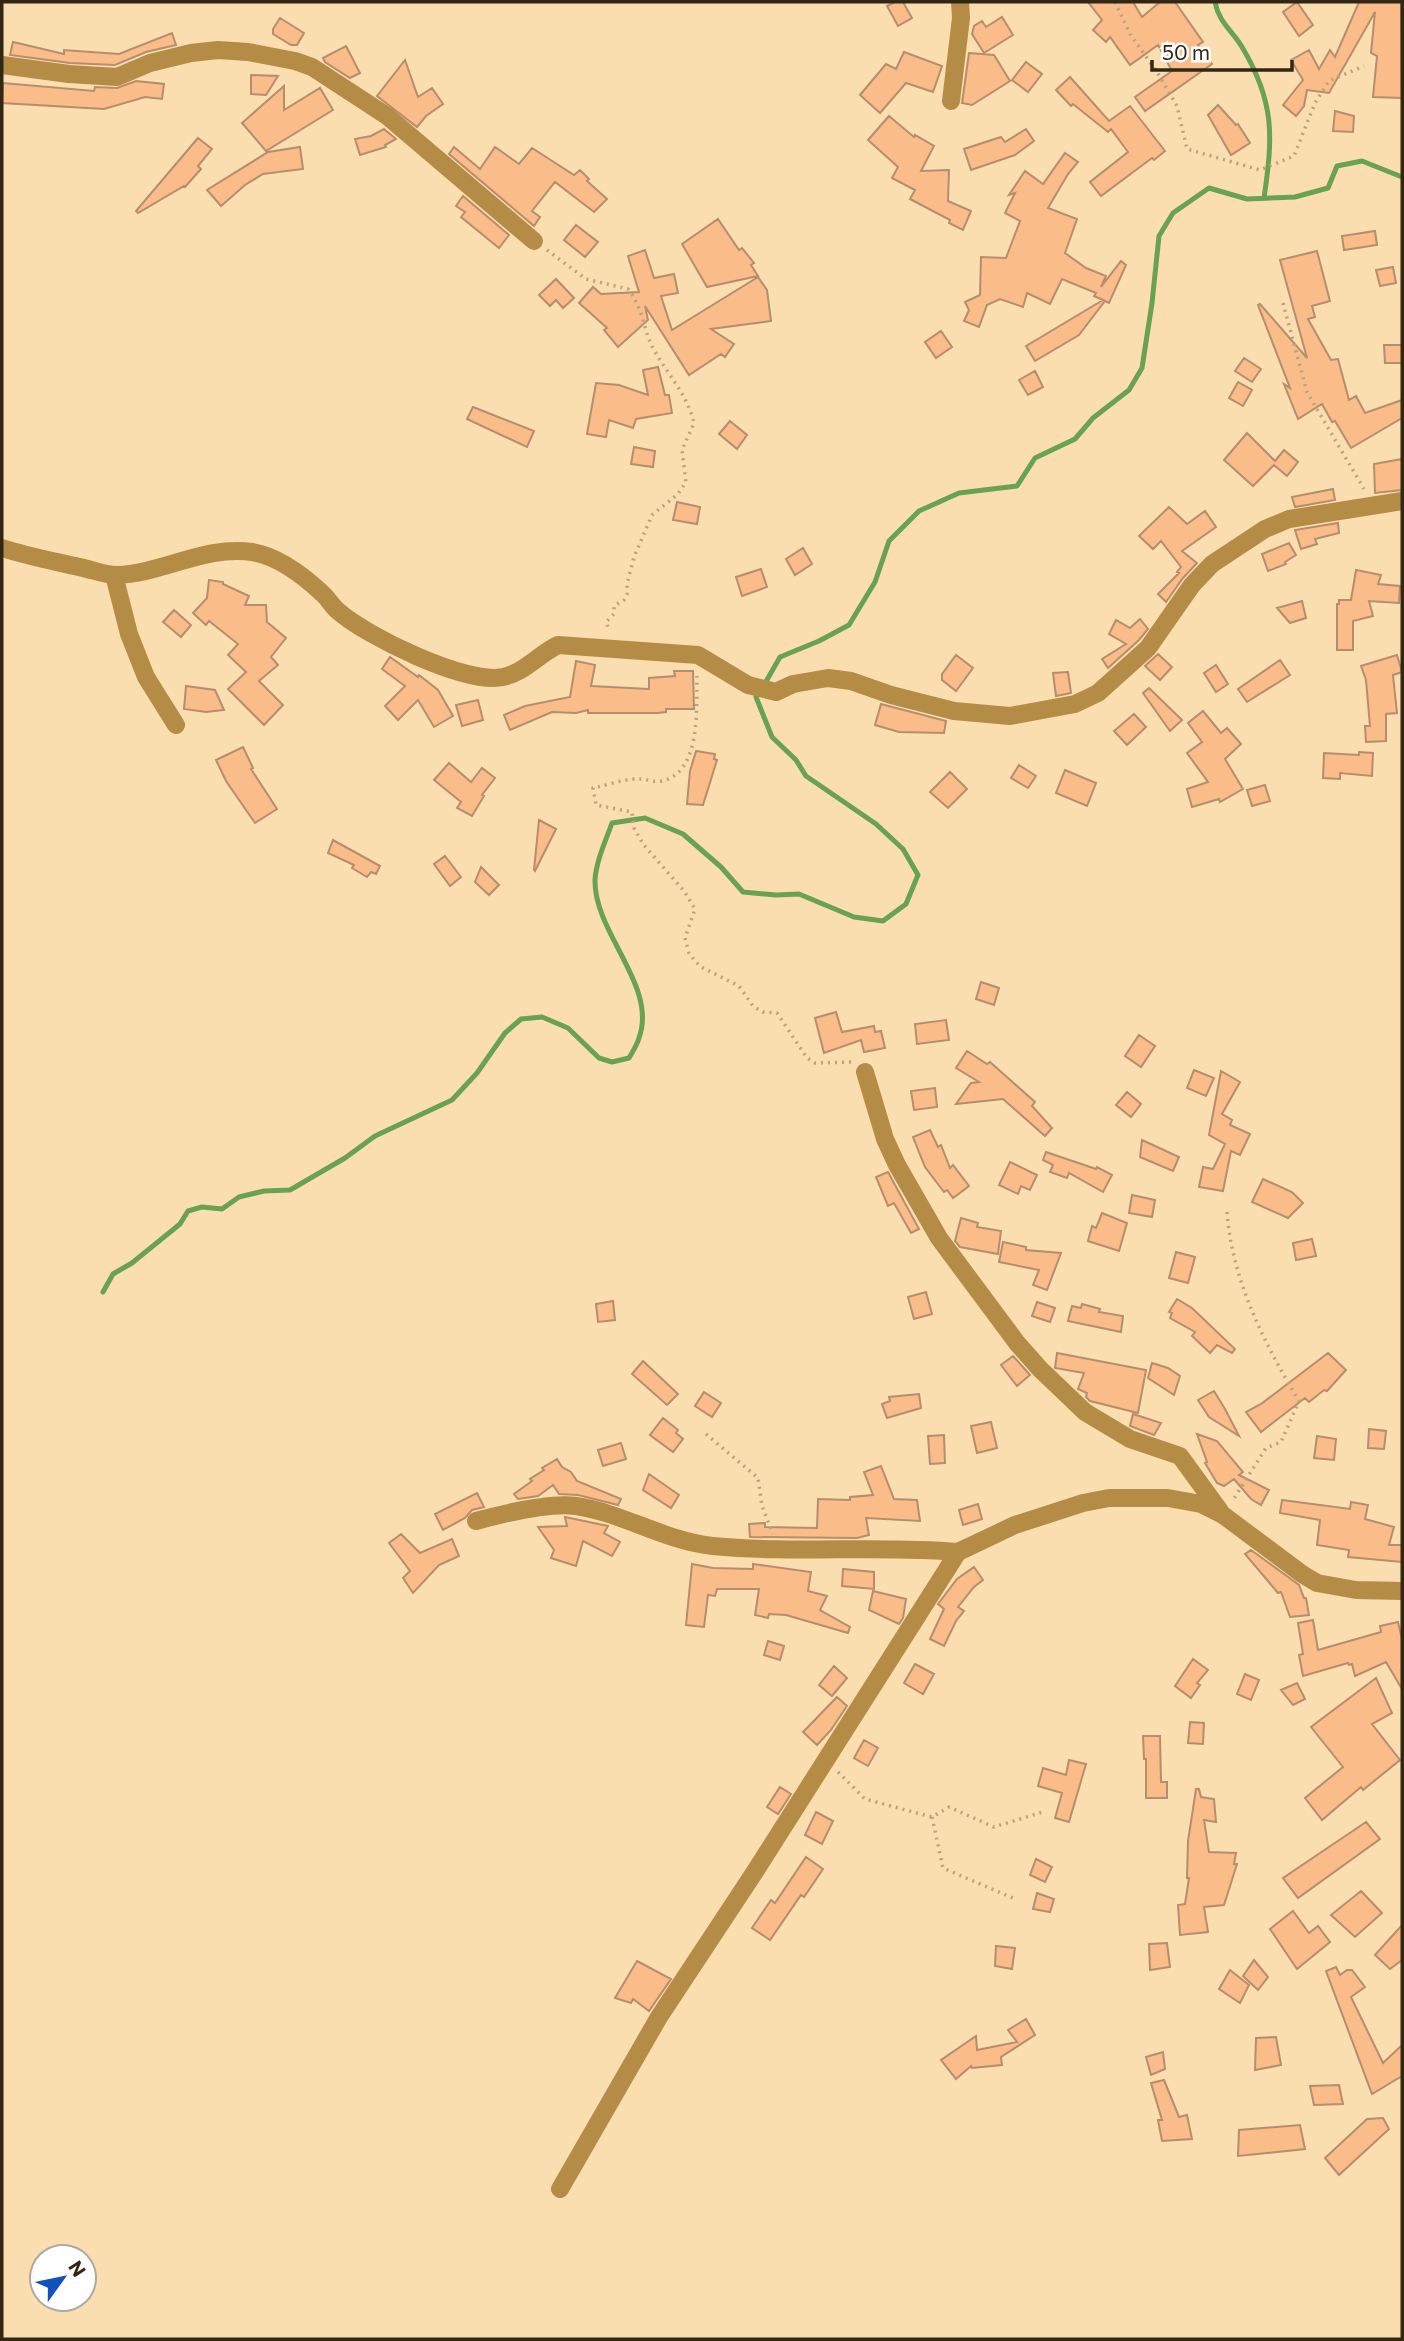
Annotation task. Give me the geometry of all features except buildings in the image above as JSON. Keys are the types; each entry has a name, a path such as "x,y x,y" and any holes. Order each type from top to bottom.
{"street":[{"path":"951,101 961,18 960,2"},
{"path":"2,65 117,77 150,63 191,53 218,50 248,52 295,61 312,67 387,116 534,241"},
{"path":"2,548 114,575 227,551 253,552 279,561 309,582 337,610 361,628 394,646 443,667 485,677 503,677 526,667 558,645 698,655 748,685 776,692 793,684 828,678 852,681 891,695 954,711 1010,716 1075,704 1098,693 1148,648 1192,585 1212,564 1265,529 1289,519 1402,501"},
{"path":"114,575 129,634 146,677 176,725"},
{"path":"865,1072 885,1139 909,1186 946,1248 1017,1343 1085,1412 1130,1438 1180,1456 1223,1515"},
{"path":"477,1521 520,1511 572,1505 675,1538 710,1546 958,1552 1015,1525 1083,1503 1109,1498 1168,1498 1201,1504 1223,1515 1317,1583 1356,1590 1402,1591"},
{"path":"560,2189 659,2017 958,1552"}],"path":[{"path":"1115,2 1130,34 1177,106 1187,149 1260,170 1294,156 1315,103 1329,81 1364,66"},
{"path":"534,241 586,279 628,289 639,303 655,352 685,397 694,423 682,450 686,482 678,494 652,515 645,529 630,570 627,594 624,600 614,606 614,614 606,622 613,635"},
{"path":"1283,303 1307,392 1374,505"},
{"path":"698,655 695,740 679,772 659,782 639,778 593,788 596,805 632,812 635,828 643,844 684,891 695,909 685,939 690,953 701,967 739,986 753,1006 763,1012 777,1013 807,1058 815,1063 859,1061 865,1072"},
{"path":"1223,1515 1266,1448 1281,1442 1299,1401 1275,1361 1240,1281 1229,1237 1227,1212"},
{"path":"706,1434 758,1478 762,1506 779,1549"},
{"path":"826,1761 865,1799 932,1816 949,1808 994,1826 1046,1811"},
{"path":"932,1816 943,1868 1013,1898"}],"waterway":[{"path":"1215,2 1223,21 1253,67 1266,103 1270,138 1264,198"},
{"path":"764,685 780,657 849,625 875,582 889,541 919,511 959,493 1017,486 1035,458 1075,439 1093,418 1129,390 1142,368 1159,236 1173,213 1209,188 1247,199 1295,197 1328,188 1337,166 1362,161 1402,177"},
{"path":"103,1292 113,1274 132,1263 180,1224 188,1211 202,1207 222,1209 239,1197 264,1191 290,1190 345,1158 375,1136 452,1100 477,1073 505,1033 521,1019 542,1017 568,1028 599,1058 612,1062 629,1058 639,1038 643,1018 640,999 604,920 597,900 595,880 599,858 612,823 645,818 683,834 721,867 743,892 799,894 854,917 883,921 906,904 918,875 903,849 876,824 806,776 796,760 772,737 756,697 759,693"}]}
